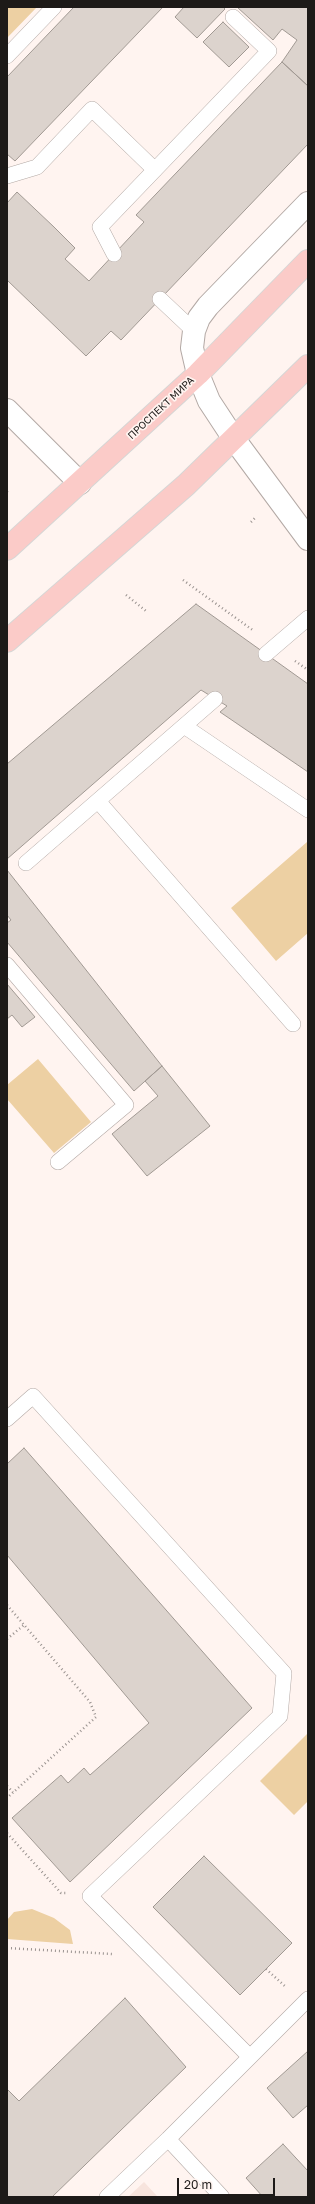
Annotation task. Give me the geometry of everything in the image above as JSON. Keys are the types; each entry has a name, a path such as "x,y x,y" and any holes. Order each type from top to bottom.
{"main road":[{"name":"ПРОСПЕКТ МИРА","path":"7,549 198,374 308,261"},
{"path":"7,641 186,484 308,366"}],"street":[{"path":"308,203 208,306 199,318 194,331 192,348 198,374 209,401 234,439 308,539"},
{"path":"7,410 80,483"}],"lane":[{"path":"7,56 54,7"},
{"path":"114,254 100,227 269,51 233,17"},
{"path":"7,176 37,168 92,109 155,170"},
{"path":"160,299 194,331"},
{"path":"271,650 308,618"},
{"path":"26,863 215,699"},
{"path":"184,726 308,810"},
{"path":"98,801 293,1024"},
{"path":"7,965 126,1105 58,1162"},
{"path":"7,1419 34,1396 284,1673 280,1716 90,1896 250,2057"},
{"path":"107,2197 168,2139 308,1999"},
{"path":"168,2139 222,2197"}],"path":[{"path":"184,580 271,650 308,670"},
{"path":"126,595 146,611"},
{"path":"7,1605 90,1702 96,1717 7,1798"},
{"path":"7,1639 24,1625"},
{"path":"7,1786 13,1792"},
{"path":"7,1833 61,1893 90,1896"},
{"path":"7,1948 150,1957"},
{"path":"266,1969 290,1991"}],"shaded area":[{"path":"7,7 37,7 7,38"},
{"path":"307,842 308,933 276,961 231,908"},
{"path":"38,1059 91,1122 54,1153 7,1099 7,1085"},
{"path":"308,1733 308,1801 294,1815 260,1781"},
{"path":"32,1909 54,1918 70,1930 73,1944 7,1939 7,1920 14,1912"},
{"path":"144,2182 158,2197 128,2197"}],"building":[{"path":"74,7 163,7 15,161 7,154 7,77"},
{"path":"184,7 223,7 225,9 197,38 175,17"},
{"path":"237,7 308,7 308,86 282,62 297,40 282,29 273,40"},
{"path":"223,22 249,47 229,67 203,42"},
{"path":"282,62 308,86 308,144 121,340 111,331 86,356 7,280 7,203 17,192 54,227 75,248 65,259 89,281 144,222 136,215"},
{"path":"196,604 308,684 308,772 220,712 227,706 201,690 7,859 7,764"},
{"path":"7,870 162,1066 134,1091 7,942 7,923 11,920 7,915"},
{"path":"7,984 35,1017 22,1027 12,1015 7,1019"},
{"path":"162,1066 210,1126 147,1176 112,1134 158,1096 145,1081"},
{"path":"24,1448 252,1708 70,1882 12,1818 61,1775 68,1783 84,1768 90,1775 149,1723 7,1555 7,1464"},
{"path":"204,1856 292,1943 240,1995 153,1907"},
{"path":"125,1998 186,2067 52,2197 7,2197 7,2089 19,2101"},
{"path":"308,2051 308,2105 293,2118 267,2088"},
{"path":"283,2144 308,2171 308,2197 263,2197 246,2178"}]}
